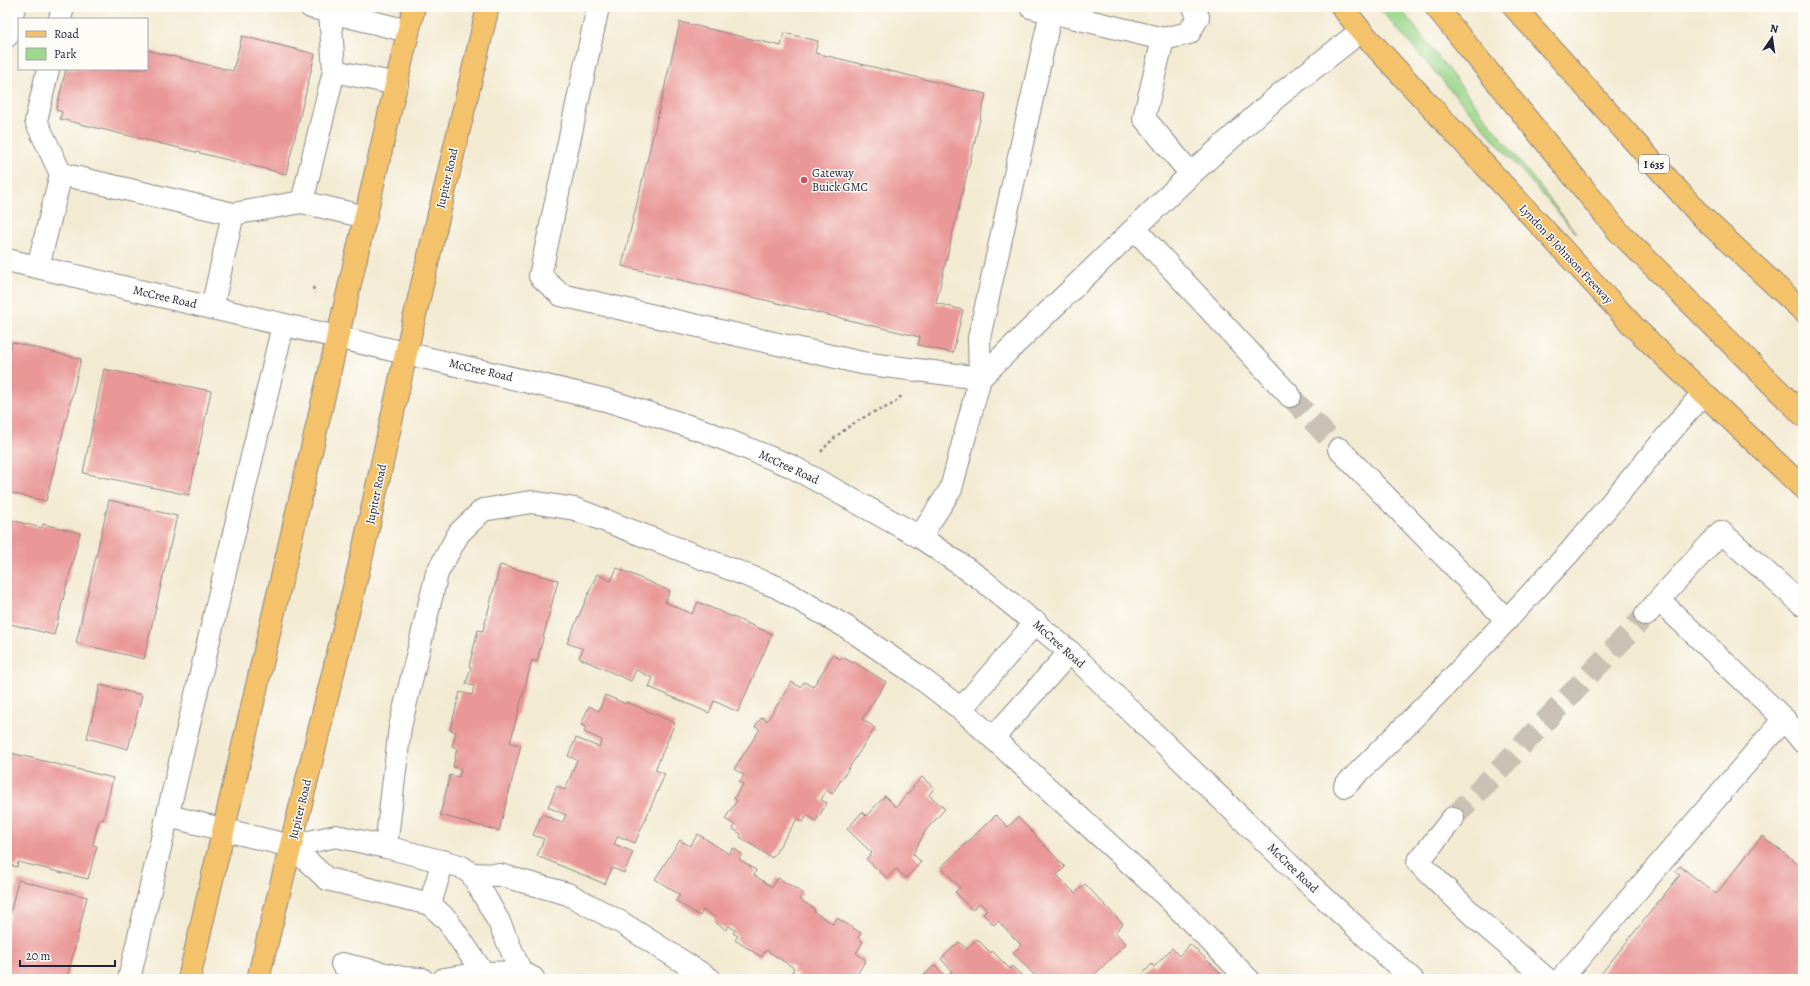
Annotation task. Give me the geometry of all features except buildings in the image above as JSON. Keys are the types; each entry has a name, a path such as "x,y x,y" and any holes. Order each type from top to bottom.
{"main road":[{"path":"189,979 414,7"},
{"name":"Jupiter Road","path":"258,979 363,552 406,353 488,7"},
{"name":"Lyndon B Johnson Freeway","path":"1342,7 1361,31 1636,329 1803,488"},
{"path":"1436,7 1618,231 1803,415"},
{"name":"I 635","path":"1514,7 1700,215 1803,311"}],"street":[{"path":"7,36 14,7"},
{"path":"60,18 63,7"},
{"path":"598,7 540,276 561,295 862,363 980,378"},
{"path":"920,537 951,489 980,378 979,338 1041,9 1163,39 1189,33 1198,17 1194,7"},
{"path":"302,202 334,70 324,8 408,31"},
{"path":"980,378 1191,174 1278,96 1361,31"},
{"path":"1163,39 1144,118 1191,174"},
{"path":"38,267 60,174 36,121 48,70"},
{"path":"334,70 396,84"},
{"path":"60,174 233,214 302,202 366,216"},
{"path":"212,308 233,214"},
{"path":"1135,229 1290,396"},
{"name":"McCree Road","path":"7,260 283,326 606,400 704,431 791,466 920,537 980,578 1036,622 1070,652 1304,879 1412,979"},
{"path":"129,979 283,326"},
{"path":"1345,786 1446,685 1570,552 1703,393"},
{"path":"1339,449 1507,620"},
{"path":"386,847 400,727 437,574 458,533 483,510 531,502 575,509 777,587 848,628 914,673 961,709 1169,900 1248,979"},
{"path":"1803,605 1721,532 1652,607 1784,719 1803,742"},
{"path":"961,709 1036,622"},
{"path":"993,738 1070,652"},
{"path":"1561,979 1784,719"},
{"path":"168,816 291,846 336,836 460,866 472,874 528,975"},
{"path":"1453,818 1418,862 1476,919 1547,979"},
{"path":"291,846 327,879 430,904 447,920 483,973"},
{"path":"430,904 443,861"},
{"path":"472,874 500,875 568,894 622,923 710,979"},
{"path":"342,964 402,978 422,979"},
{"path":"444,979 483,973 528,975"}],"path":[{"path":"313,287 315,293"},
{"path":"820,452 831,440 849,426 898,401 903,394 910,369"}],"green space":[{"path":"1378,7 1399,7 1576,233"}],"tunnel":[{"path":"1290,396 1339,449"},
{"path":"1453,818 1646,615"}],"place":[{"name":"Gateway Buick GMC","path":"804,180"}]}
